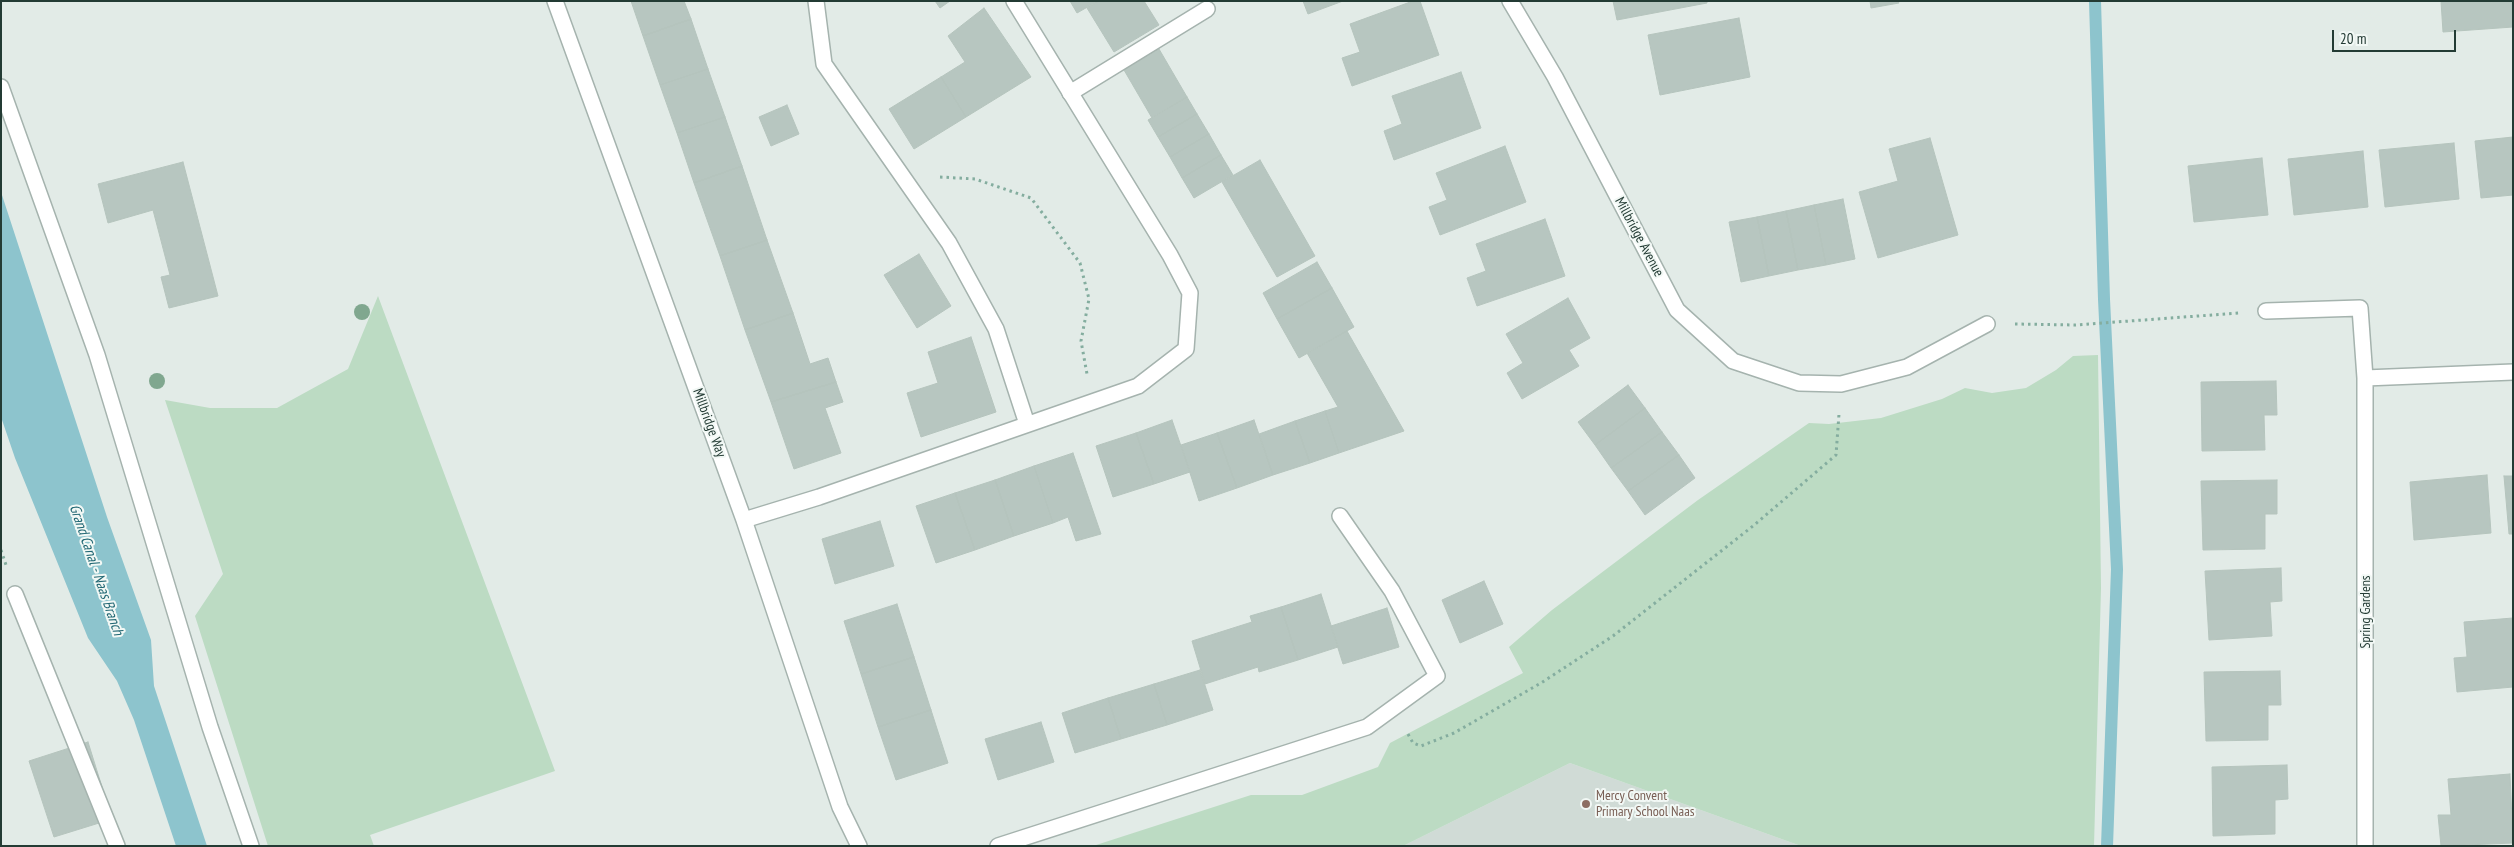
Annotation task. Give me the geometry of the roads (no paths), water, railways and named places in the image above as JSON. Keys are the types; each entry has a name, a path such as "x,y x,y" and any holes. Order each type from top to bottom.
{"street":[{"name":"Millbridge Way","path":"555,1 744,520 840,807 859,846"},
{"path":"816,1 824,64 949,243 996,329 1027,424"},
{"path":"744,520 819,497 1138,386 1186,350 1190,293 1170,255 1014,1"},
{"name":"Millbridge Avenue","path":"1510,1 1560,86 1678,310 1734,361 1800,382 1841,384 1907,367 1987,324"},
{"path":"1070,93 1207,9"},
{"path":"1,87 96,355 210,727 251,846"},
{"name":"Spring Gardens","path":"2266,311 2360,308 2365,378 2365,846"},
{"path":"2365,378 2513,372"},
{"path":"998,846 1367,727 1437,676 1392,592 1340,516"},
{"path":"15,594 117,846"}],"water":[{"name":"Grand Canal - Naas Branch","path":"1,192 107,517 151,640 154,686 207,846 176,846 134,720 117,681 88,638 15,458 1,417"}],"waterway":[{"path":"2095,1 2104,299 2117,569 2107,846"}],"place":[{"name":"Mercy Convent Primary School Naas","path":"1586,804"}]}
